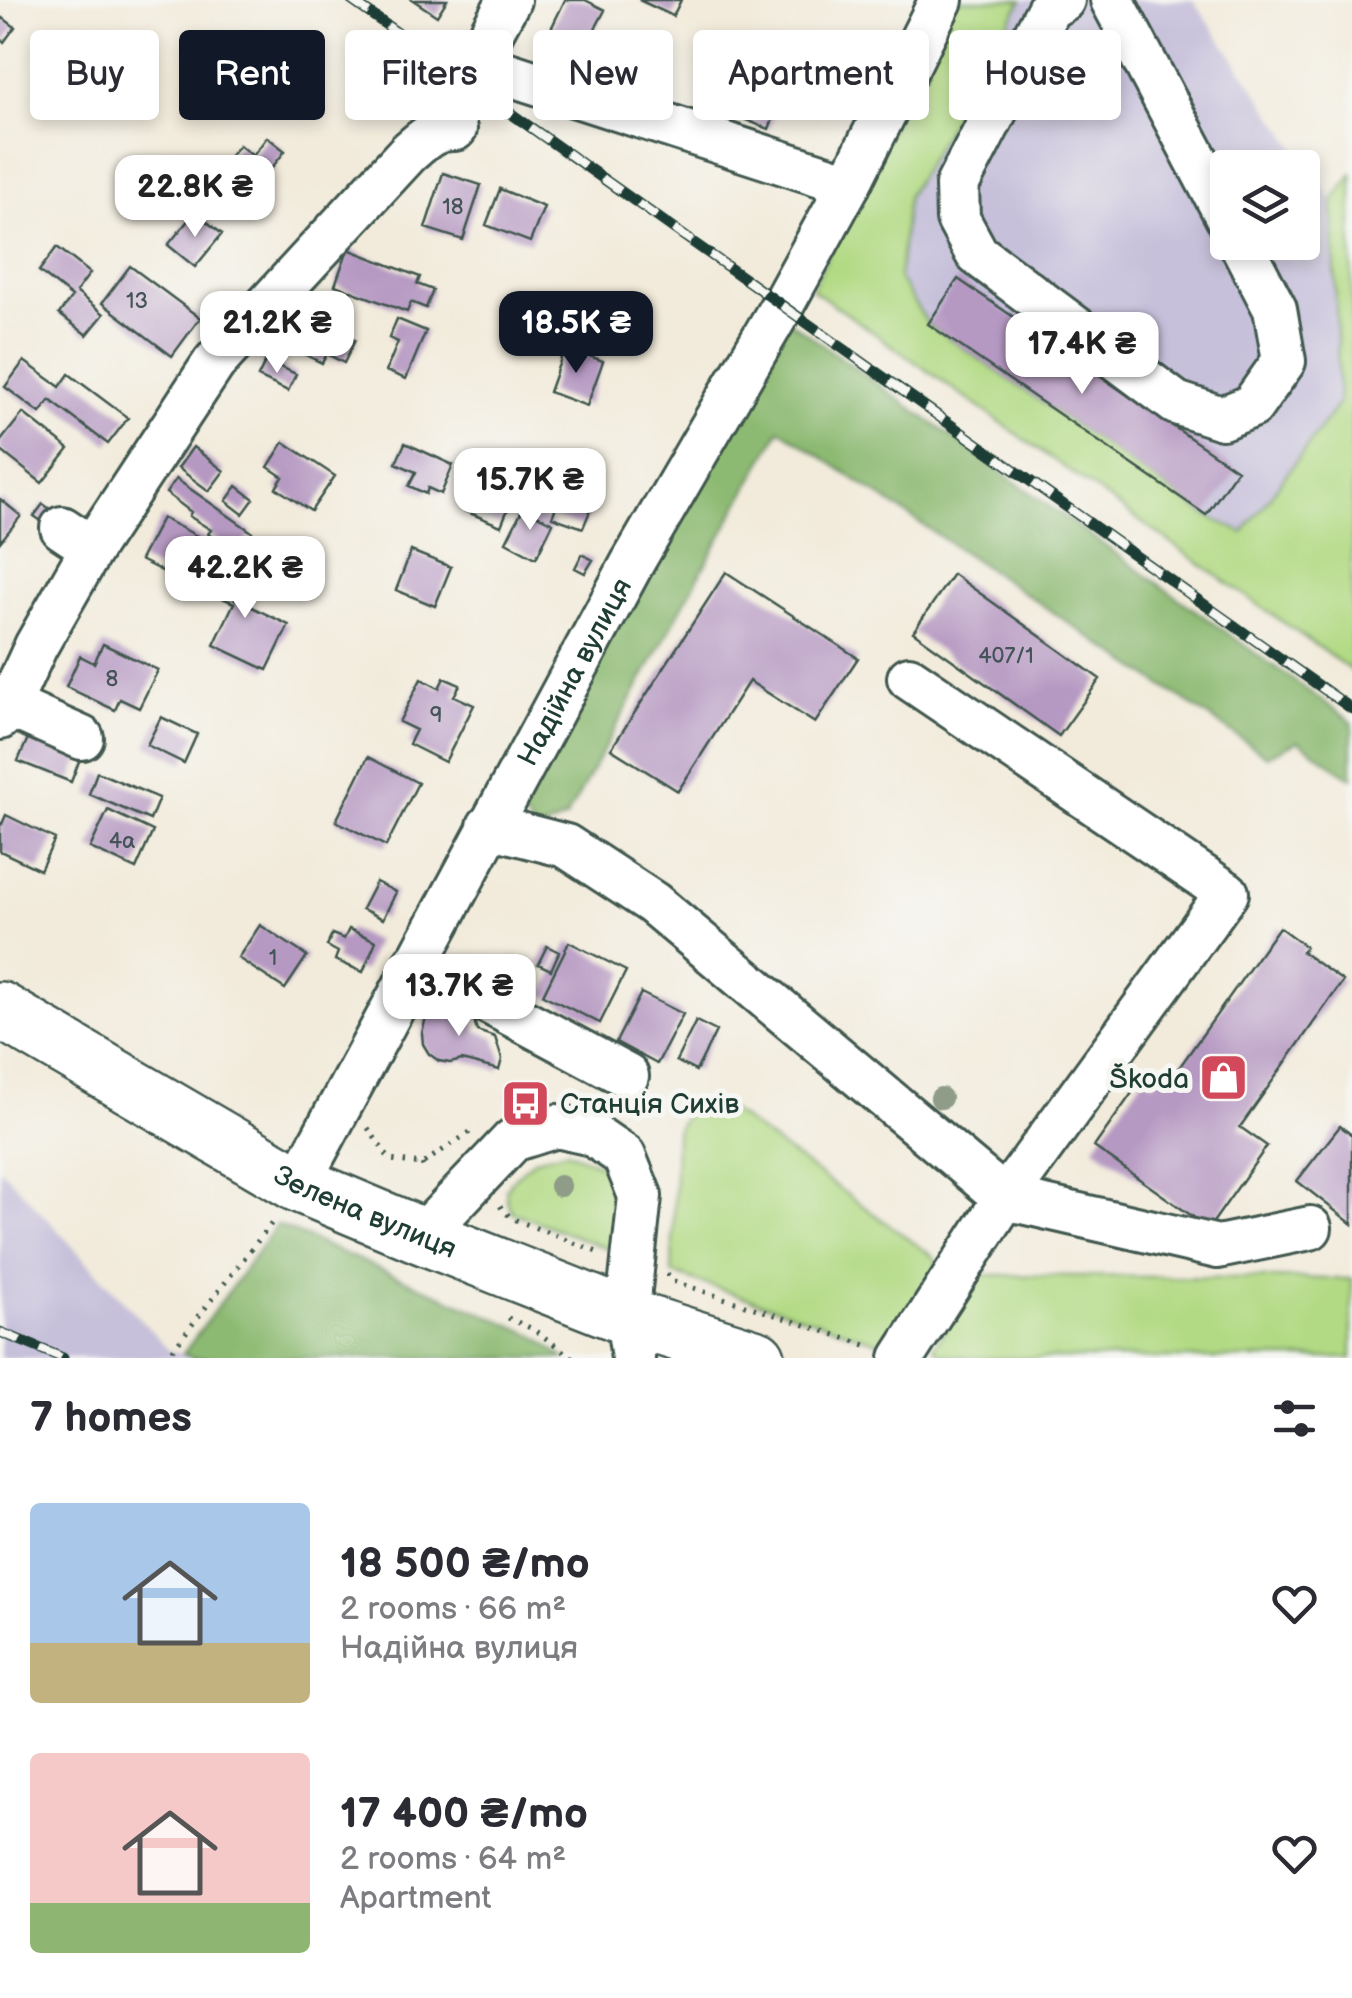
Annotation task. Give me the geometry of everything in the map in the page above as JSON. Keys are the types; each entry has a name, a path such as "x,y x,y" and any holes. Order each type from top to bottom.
{"main road":[{"name":"Зелена вулиця","path":"0,1010 288,1200 422,1236 630,1337 757,1358"}],"street":[{"path":"509,0 490,35 484,62 497,72 849,184"},
{"name":"Надійна вулиця","path":"288,1200 633,562 849,184 941,0"},
{"path":"1063,0 1050,8 957,186 958,219 977,254 1176,403 1222,418 1252,406 1284,361 1275,308 1250,260"},
{"path":"1112,0 1210,185"},
{"path":"82,738 4,712 36,646 77,538 214,363 408,153 442,128 455,129"},
{"path":"893,1354 1227,894 909,678"},
{"path":"489,826 566,846 653,903 1006,1198 1218,1246 1310,1228"},
{"path":"415,964 627,1076"},
{"path":"422,1236 513,1140 557,1126 592,1134 624,1156 640,1196 630,1337"}],"path":[{"path":"359,1116 390,1160 422,1164 426,1174"},
{"path":"166,1358 288,1200"},
{"path":"500,1206 511,1218 609,1257"},
{"path":"660,1268 672,1281 893,1354"}],"shaded area":[{"path":"1022,0 1193,0 1297,150 1210,150 1210,260 1320,260 1320,182 1333,201 1339,403 1243,533 1206,515 928,324 899,279 907,198 952,120 1121,120 1121,30 1005,30"},
{"path":"0,1168 169,1350 193,1358 0,1358"}],"green space":[{"path":"954,0 1022,0 1004,30 949,30 952,120 907,197 899,279 928,324 1206,515 1243,533 1339,403 1333,201 1352,174 1352,671 812,289 895,120 929,120 929,51"},
{"path":"788,320 1352,722 1352,778 1298,741 1267,756 780,429 566,818 537,832 515,805"},
{"path":"710,1104 724,1106 934,1257 938,1266 887,1345 672,1273 676,1132 688,1113"},
{"path":"567,1151 605,1167 618,1202 611,1250 512,1212 507,1201 506,1189 511,1181 535,1159"},
{"path":"277,1225 534,1335 564,1358 193,1358 183,1354"},
{"path":"979,1275 1352,1279 1352,1358 970,1358 939,1353 934,1347"}],"building":[{"path":"413,0 447,0 437,16"},
{"path":"565,0 585,0 605,10 594,30 550,30"},
{"path":"639,0 681,0 673,16"},
{"path":"3,18 15,27 4,42 0,39"},
{"path":"746,120 773,120 769,129"},
{"path":"267,137 285,151 245,202 221,183 230,171 222,165 239,145 253,156"},
{"path":"443,173 481,185 463,240 425,228"},
{"path":"500,189 544,207 530,242 486,225"},
{"path":"195,212 222,234 195,267 168,245"},
{"path":"57,247 90,273 76,292 104,314 87,335 59,314 72,297 39,271"},
{"path":"348,249 420,277 417,284 433,290 426,308 411,302 407,312 335,285"},
{"path":"130,266 200,318 172,356 102,303"},
{"path":"958,279 1237,470 1206,515 928,324"},
{"path":"300,313 355,340 344,363 327,354 322,363 304,354 309,346 289,336"},
{"path":"397,319 426,331 406,379 386,371 398,342 389,338"},
{"path":"565,347 603,361 587,406 549,392"},
{"path":"266,360 296,374 288,391 258,377"},
{"path":"24,361 60,387 69,374 128,418 108,444 50,400 40,413 5,387"},
{"path":"23,413 69,449 42,483 0,450 0,442"},
{"path":"284,442 335,476 311,511 276,488 283,477 268,467"},
{"path":"405,443 453,465 441,494 428,488 426,494 409,486 416,472 396,463"},
{"path":"193,447 224,471 209,491 178,468"},
{"path":"479,474 516,489 501,526 465,511"},
{"path":"176,479 252,532 237,554 208,534 211,530 189,516 191,512 166,493"},
{"path":"237,486 254,499 243,514 226,501"},
{"path":"0,499 21,516 0,542"},
{"path":"559,499 590,511 583,528 552,517"},
{"path":"43,504 61,517 53,529 34,516"},
{"path":"523,508 553,523 536,558 506,542"},
{"path":"162,518 207,541 186,583 140,560"},
{"path":"411,551 451,567 435,606 396,590"},
{"path":"582,554 593,560 585,573 575,568"},
{"path":"214,562 232,571 235,566 249,572 235,599 289,625 267,670 214,645 234,603 220,597 223,592 204,583"},
{"path":"726,572 858,658 815,723 749,681 678,791 611,749"},
{"path":"953,574 1100,679 1059,736 913,632"},
{"path":"103,644 158,670 139,708 120,699 115,710 66,687 80,656 94,663"},
{"path":"444,678 460,685 454,696 474,705 445,762 409,744 416,730 399,722 421,679 439,688"},
{"path":"161,717 197,734 184,763 147,745"},
{"path":"31,731 83,751 71,782 18,761"},
{"path":"368,757 418,783 386,846 336,821"},
{"path":"97,772 159,798 150,820 89,794"},
{"path":"108,810 153,831 136,869 90,848"},
{"path":"6,815 55,839 40,870 0,851 0,823"},
{"path":"376,882 396,892 383,919 362,909"},
{"path":"260,925 307,956 285,989 238,958"},
{"name":"Škoda","path":"1279,927 1306,947 1302,952 1343,981 1240,1127 1267,1146 1209,1228 1094,1147 1144,1076 1154,1083 1161,1072 1171,1079"},
{"path":"349,929 376,941 363,972 335,960 338,952 327,946 332,934 344,939"},
{"path":"569,942 626,971 600,1023 543,995"},
{"path":"547,946 559,952 551,970 538,964"},
{"path":"512,958 533,970 526,984 504,973"},
{"path":"641,993 683,1014 657,1064 616,1042"},
{"path":"443,1007 465,1011 474,1020 477,1031 495,1037 502,1059 499,1070 462,1060 439,1061 429,1054 423,1044 425,1021"},
{"path":"696,1021 716,1031 696,1071 676,1061"},
{"path":"526,1086 529,1096 509,1101 507,1092"},
{"path":"1340,1126 1352,1135 1352,1224 1297,1181"}],"railway":[{"path":"351,0 1352,709"},
{"path":"0,1332 63,1358"}],"place":[{"name":"Škoda","path":"1224,1078"},
{"name":"Станція Сихів","path":"525,1103"}]}
